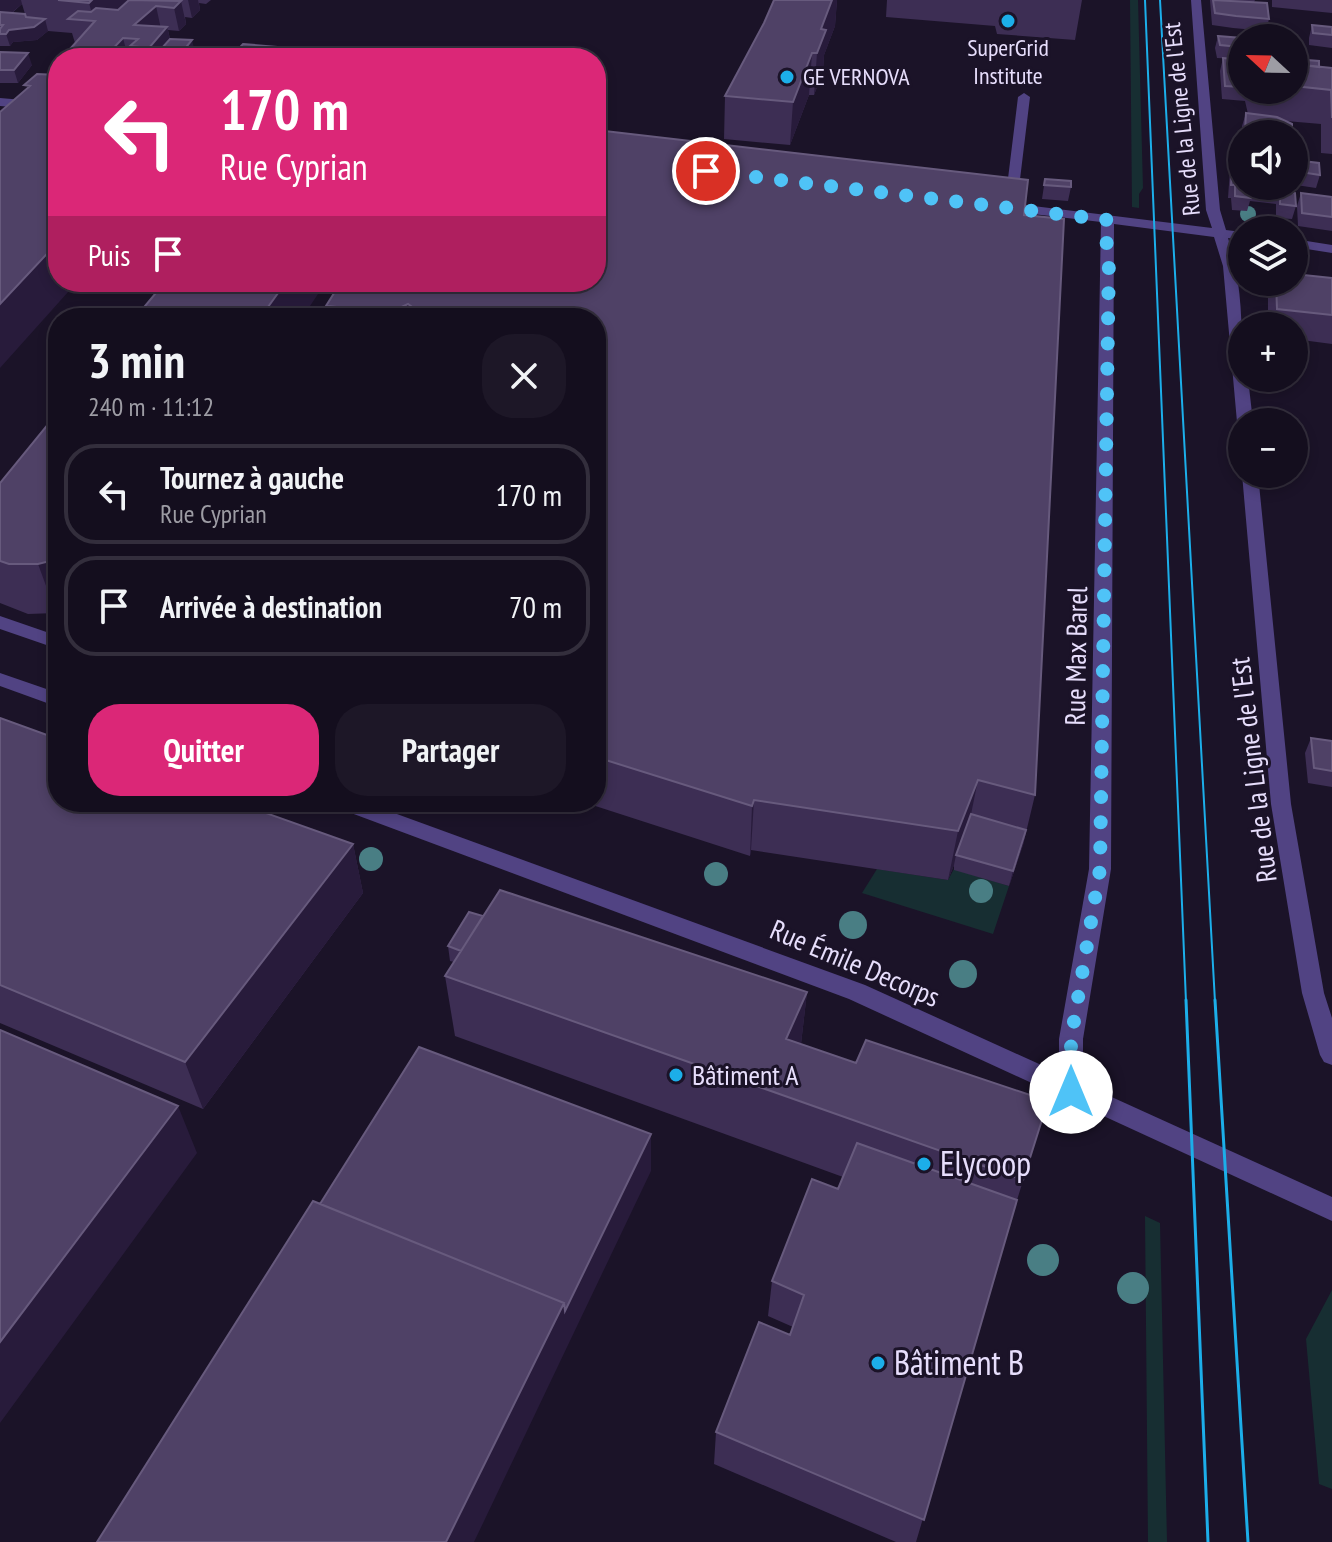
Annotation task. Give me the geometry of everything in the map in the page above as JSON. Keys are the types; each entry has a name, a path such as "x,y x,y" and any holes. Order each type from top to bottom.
{"street":[{"name":"Rue de la Ligne de l'Est","path":"1196,0 1213,210 1230,266 1244,408"},
{"path":"1011,208 1024,97"},
{"path":"0,102 48,106"},
{"path":"981,204 1228,235"},
{"name":"Rue Max Barel","path":"1071,1092 1071,1039 1100,869 1109,256 1105,234 1108,220"},
{"path":"1308,245 1332,249"},
{"name":"Rue de la Ligne de l'Est","path":"1251,488 1281,804 1313,993 1332,1055"},
{"path":"0,622 48,639"},
{"path":"0,679 48,696"},
{"name":"Rue Émile Decorps","path":"369,812 857,992 1332,1209"}],"green space":[{"path":"1130,0 1138,0 1143,188 1139,194 1139,208 1132,207"},
{"path":"877,869 948,880 954,869 1009,886 993,934 862,893"},
{"path":"1145,1216 1160,1223 1167,1542 1148,1542"},
{"path":"1332,1290 1332,1489 1319,1484 1306,1339"}],"building":[{"path":"58,0 92,0 89,3"},
{"path":"129,0 181,1 174,8 156,6 134,25 167,27 149,48 130,46 138,39 123,38 114,48 71,48 95,21 68,19 78,11 91,12 96,8 118,10"},
{"path":"774,0 832,0 821,29 826,30 817,53 812,53 793,102 725,96 764,23"},
{"path":"1213,0 1267,3 1269,19 1215,13"},
{"path":"0,12 45,19 34,27 0,34 3,25 0,25"},
{"path":"1312,25 1332,27 1332,35 1313,33"},
{"path":"1218,36 1228,37 1228,46 1220,45"},
{"path":"170,39 192,40 185,48 162,48"},
{"path":"243,44 290,48 239,48"},
{"path":"0,52 28,53 14,70 0,70"},
{"path":"1223,58 1228,59 1228,86 1225,86"},
{"path":"1308,60 1319,61 1319,67 1308,66"},
{"path":"1308,65 1332,68 1332,118 1331,90 1308,88"},
{"path":"37,74 48,75 48,253 0,304 0,112 30,86 24,85"},
{"path":"1246,113 1283,120 1246,120"},
{"path":"606,131 1028,180 1024,215 1064,219 1035,795 978,780 958,831 754,800 752,806 606,760 606,308 413,308 408,304 400,308 326,306 335,292 606,292"},
{"path":"1308,162 1319,163 1320,175 1308,173"},
{"path":"1045,179 1071,181 1071,187 1044,185"},
{"path":"1308,194 1332,197 1332,217 1302,213 1301,200 1308,200"},
{"path":"1280,200 1296,200 1296,206 1280,204"},
{"path":"1308,275 1332,278 1332,315 1277,309 1277,296 1308,296"},
{"path":"157,292 279,292 267,308 143,308"},
{"path":"48,424 48,562 9,564 0,561 0,483"},
{"path":"0,718 48,735 48,812 263,812 353,844 185,1062 0,985"},
{"path":"1311,738 1332,741 1332,771 1314,768"},
{"path":"971,814 1026,830 1013,871 956,855"},
{"path":"500,890 807,992 786,1039 856,1063 866,1040 1048,1101 1023,1180 445,976"},
{"path":"469,912 483,916 461,951 448,946"},
{"path":"0,1030 178,1106 0,1342"},
{"path":"419,1047 651,1134 565,1311 564,1303 320,1204"},
{"name":"Bâtiment B","path":"857,1143 1017,1200 924,1520 716,1432 759,1322 790,1335 804,1295 772,1281 812,1179 838,1189"},
{"path":"313,1201 564,1303 446,1542 97,1542"}],"tram line":[{"path":"1145,0 1186,1002"},
{"path":"1160,0 1215,1002"},
{"path":"1186,1000 1208,1542"},
{"path":"1215,1000 1248,1542"}],"place":[{"name":"SuperGrid Institute","path":"1008,21"},
{"name":"GE VERNOVA","path":"787,77"},
{"name":"Bâtiment A","path":"676,1075"},
{"name":"Elycoop","path":"924,1164"},
{"name":"Bâtiment B","path":"878,1363"}],"route":[{"path":"706,171 1108,220 1105,234 1109,256 1100,869 1071,1039 1071,1092"}]}
